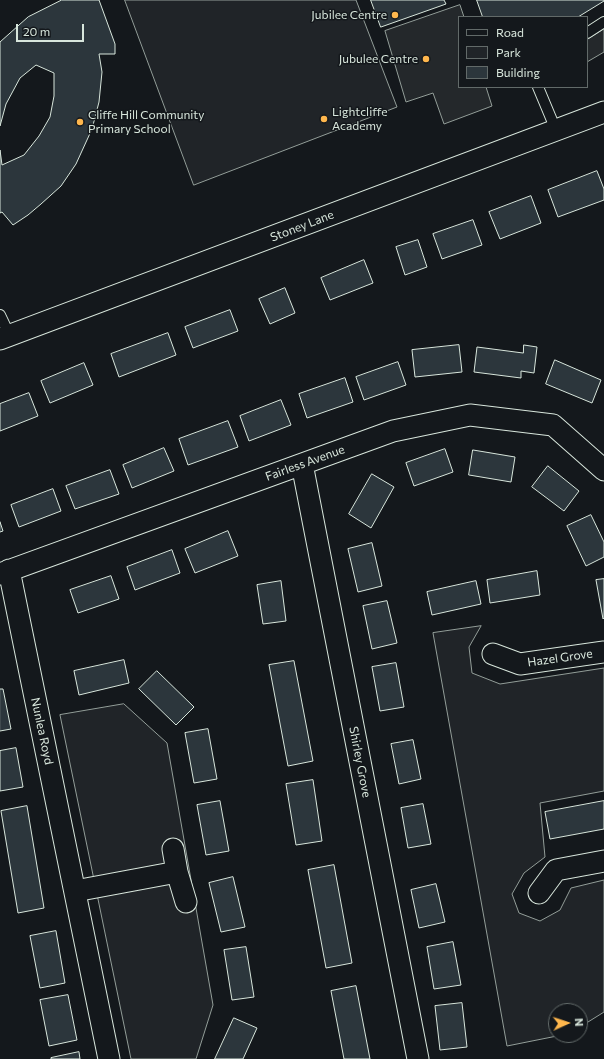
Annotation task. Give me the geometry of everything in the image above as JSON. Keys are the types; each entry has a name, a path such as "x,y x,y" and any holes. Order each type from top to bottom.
{"street":[{"name":"Stoney Lane","path":"5,338 604,112"},
{"name":"Fairless Avenue","path":"5,572 394,431 470,415 553,425 604,470"},
{"name":"Shirley Grove","path":"302,464 418,1059"},
{"name":"Nunlea Royd","path":"5,572 75,891 109,1059"},
{"name":"Hazel Grove","path":"493,654 520,664 604,652"},
{"path":"173,848 177,872 186,902"},
{"path":"539,893 556,870 604,861"},
{"path":"75,891 177,872"}],"lane":[{"path":"588,32 604,22"},
{"path":"538,88 556,130"},
{"path":"0,315 5,338"}],"green space":[{"path":"125,0 356,0 397,107 194,185"},
{"path":"481,626 469,647 472,673 500,684 604,668 604,791 540,803 545,857 524,873 512,894 519,913 540,921 560,910 571,888 604,880 604,1012 588,1022 588,1003 548,1003 548,1038 507,1046 433,633"},
{"path":"124,704 167,743 213,1005 196,1059 131,1059 60,715"}],"shaded area":[{"name":"Jubulee Centre","path":"460,5 464,16 458,16 458,88 486,88 492,106 444,124 433,93 406,102 385,31"},
{"path":"604,29 604,52 588,61 588,39"}],"building":[{"path":"62,0 99,0 115,44 115,54 99,54 102,72 99,102 92,129 76,164 61,186 28,215 13,225 2,212 0,213 0,150 2,165 24,155 39,136 50,117 54,96 54,73 36,65 20,78 6,104 0,126 0,42 28,17"},
{"name":"Jubilee Centre","path":"371,0 444,0 446,4 381,27"},
{"path":"477,0 604,0 580,16 483,16"},
{"path":"597,171 604,189 604,200 558,217 548,190"},
{"path":"531,196 541,223 500,239 489,212"},
{"path":"473,220 482,245 442,259 433,234"},
{"path":"418,240 427,267 405,275 396,247"},
{"path":"364,260 373,283 330,300 321,278"},
{"path":"285,288 295,313 270,324 259,299"},
{"path":"230,310 238,331 193,348 185,327"},
{"path":"168,333 176,355 119,377 111,354"},
{"path":"459,345 462,372 415,377 412,350"},
{"path":"524,345 537,347 534,373 521,371 521,378 474,372 477,347 523,353"},
{"path":"555,360 601,380 592,403 546,384"},
{"path":"398,362 406,385 364,400 356,377"},
{"path":"84,363 93,385 50,403 41,381"},
{"path":"345,378 353,402 307,418 299,394"},
{"path":"29,393 38,416 0,431 0,404"},
{"path":"281,400 291,425 249,441 240,416"},
{"path":"228,421 238,447 188,465 179,439"},
{"path":"164,448 174,471 132,488 123,465"},
{"path":"445,449 453,472 414,486 406,463"},
{"path":"473,450 515,457 511,482 469,475"},
{"path":"548,466 579,491 564,511 532,487"},
{"path":"110,470 119,494 75,509 66,486"},
{"path":"372,474 394,487 371,528 349,514"},
{"path":"53,489 61,511 19,527 11,505"},
{"path":"591,515 604,542 604,557 586,566 567,526"},
{"path":"0,522 3,531 0,532"},
{"path":"228,531 238,556 195,573 185,549"},
{"path":"372,543 382,586 358,592 348,549"},
{"path":"172,550 180,573 135,590 127,567"},
{"path":"537,571 540,595 490,603 487,580"},
{"path":"111,576 119,599 78,613 70,590"},
{"path":"604,579 604,618 603,619 596,580"},
{"path":"281,581 286,621 263,624 257,585"},
{"path":"476,581 481,604 432,615 427,592"},
{"path":"387,601 397,643 372,649 363,606"},
{"path":"124,660 129,683 79,695 74,671"},
{"path":"294,661 313,761 288,766 269,665"},
{"path":"396,663 404,707 380,711 372,667"},
{"path":"157,671 194,707 176,725 139,689"},
{"path":"0,689 3,689 11,729 0,731"},
{"path":"208,729 217,779 194,783 185,733"},
{"path":"413,740 421,779 399,784 391,744"},
{"path":"16,748 23,787 0,791 0,751"},
{"path":"313,780 322,841 296,845 286,784"},
{"path":"220,801 229,851 206,855 197,805"},
{"path":"604,801 604,829 550,839 545,812"},
{"path":"423,804 431,844 408,848 401,808"},
{"path":"27,806 44,908 18,913 1,811"},
{"path":"334,865 352,963 326,968 308,870"},
{"path":"233,877 245,927 221,932 209,883"},
{"path":"436,884 445,922 419,928 411,890"},
{"path":"56,931 65,983 40,988 30,936"},
{"path":"453,942 461,985 434,989 427,947"},
{"path":"246,947 254,997 232,1000 224,950"},
{"path":"356,986 370,1059 344,1059 331,991"},
{"path":"68,995 77,1040 49,1046 40,1000"},
{"path":"462,1003 467,1047 440,1050 435,1006"},
{"path":"234,1018 257,1028 243,1059 215,1059"},
{"path":"79,1052 80,1059 51,1059 51,1058"}],"place":[{"name":"Jubilee Centre","path":"395,15"},
{"name":"Jubulee Centre","path":"426,59"},
{"name":"Lightcliffe Academy","path":"324,119"},
{"name":"Cliffe Hill Community Primary School","path":"80,122"}]}
